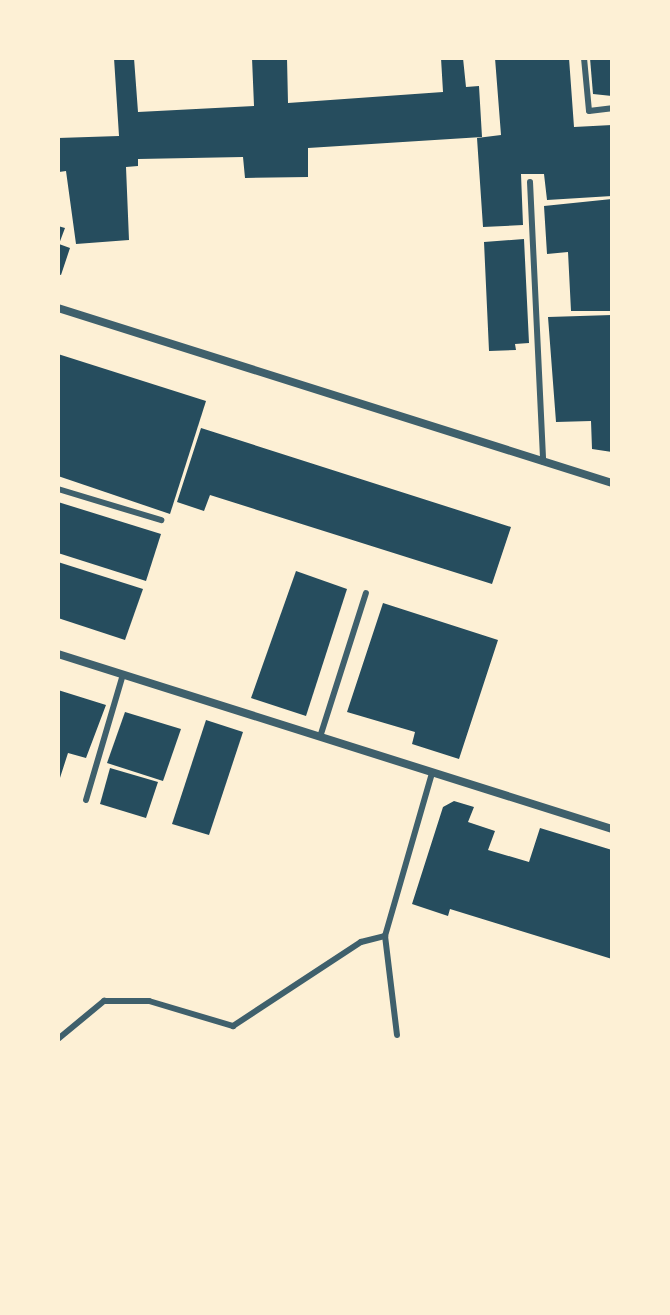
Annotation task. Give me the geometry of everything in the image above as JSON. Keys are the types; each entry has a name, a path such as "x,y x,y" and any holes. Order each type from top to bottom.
{"street":[{"path":"58,308 612,483"},
{"path":"58,654 612,829"}],"lane":[{"path":"584,58 589,111 612,108"},
{"path":"530,182 543,462"},
{"path":"58,489 161,520"},
{"path":"320,737 366,593"},
{"path":"86,800 123,674"},
{"path":"397,1035 385,936 432,773"},
{"path":"58,1039 104,1001 149,1001 233,1026 361,942 385,936"}],"building":[{"path":"114,58 134,58 138,112 254,106 252,58 287,58 288,103 443,92 441,58 463,58 466,87 479,86 482,137 308,148 308,177 245,178 243,157 138,159 138,166 126,167 129,240 76,244 66,171 59,172 58,138 119,136"},
{"path":"495,58 569,58 574,127 612,125 612,196 547,200 544,174 521,174 523,225 483,227 477,138 501,135"},
{"path":"590,58 612,58 612,96 593,94"},
{"path":"612,199 611,311 571,311 568,252 547,254 544,206"},
{"path":"58,226 65,228 59,244 70,248 61,275 58,274"},
{"path":"524,239 529,343 515,344 516,350 489,351 484,242"},
{"path":"612,315 612,452 592,449 591,421 556,422 548,317"},
{"path":"58,354 206,401 170,514 58,476"},
{"path":"201,428 511,527 492,584 210,495 204,511 177,502"},
{"path":"58,502 161,534 146,581 58,553"},
{"path":"58,562 143,589 125,640 58,618"},
{"path":"296,571 347,589 306,716 251,698"},
{"path":"383,603 498,640 459,759 412,744 415,732 347,712"},
{"path":"58,690 106,705 86,758 68,753 59,781"},
{"path":"125,712 181,729 163,781 107,763"},
{"path":"206,720 243,732 209,835 172,824"},
{"path":"110,768 158,782 146,818 100,804"},
{"path":"454,801 474,807 468,822 495,831 488,850 529,862 540,828 612,850 612,959 450,909 448,916 412,904 443,807"}]}
